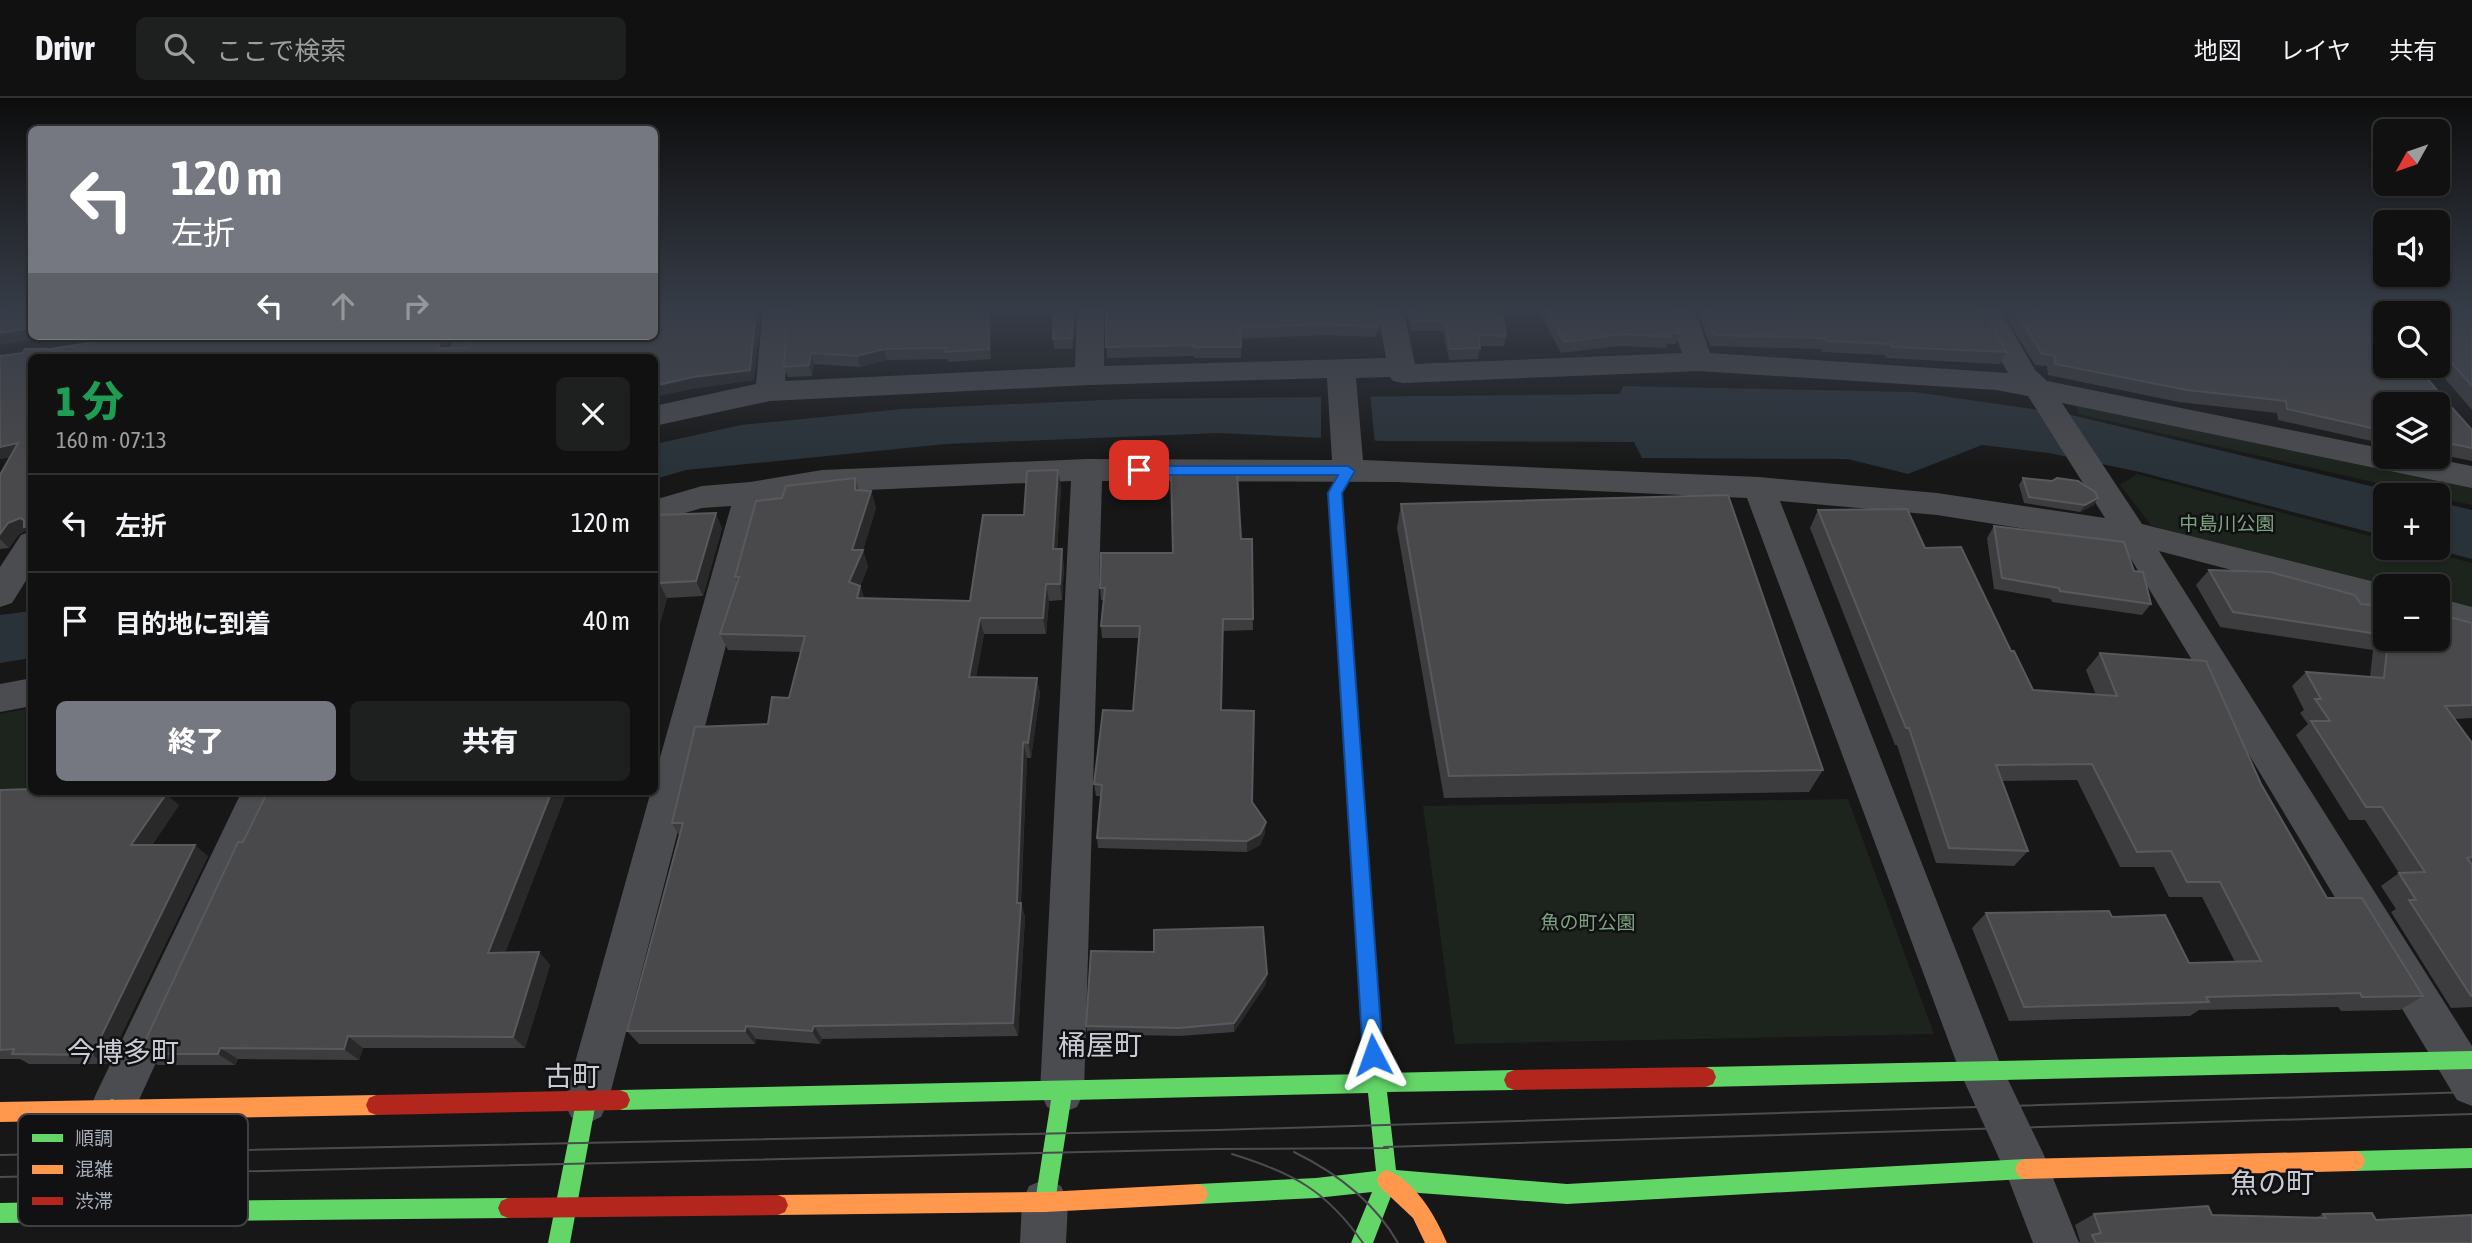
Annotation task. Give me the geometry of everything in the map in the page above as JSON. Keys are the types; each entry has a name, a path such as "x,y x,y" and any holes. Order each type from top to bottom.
{"street":[{"path":"770,391 771,361"},
{"path":"1089,361 1089,376"},
{"path":"1400,361 1403,374 1699,362 1996,380 2043,398 2472,477"},
{"path":"2016,361 2132,534 2467,1069"},
{"path":"658,415 770,391 1089,376 1401,367"},
{"path":"1341,368 1348,471 1335,493 1375,1082 1387,1180 1362,1243"},
{"path":"1044,1222 1062,1092 1087,470"},
{"path":"658,510 702,497 750,493 822,481 1087,470 1348,471 1759,488 1937,504 2132,534 2178,542 2373,594"},
{"path":"1759,488 1982,1072 2027,1169 2056,1243"},
{"path":"559,1243 586,1102 750,493"},
{"path":"2450,614 2472,620"},
{"path":"0,698 28,693"},
{"path":"109,1114 259,795"},
{"path":"0,1112 1062,1092 1375,1082 1982,1072 2467,1069"},
{"path":"248,1219 567,1207 1044,1222 1387,1180 1567,1194 2027,1169 2472,1158"},
{"path":"1387,1180 1420,1211 1436,1243"},
{"path":"0,1213 18,1219"},
{"path":"45,1227 71,1226"}],"green space":[{"name":"中島川公園","path":"2074,399 2373,460 2373,469 2418,469 2472,480 2472,505 2450,500 2450,483 2377,483 2078,414"},
{"name":"中島川公園","path":"2137,474 2373,537 2373,560 2450,560 2450,557 2472,563 2472,611 2450,606 2450,574 2373,574 2373,586 2199,541 2151,525 2120,485"},
{"path":"28,709 28,792 0,796 0,714"},
{"name":"魚の町公園","path":"1848,799 1934,1034 1455,1044 1423,806"}],"shaded area":[{"path":"1623,386 1915,392 2067,414 2373,487 2373,533 2140,472 2049,453 1982,445 1908,474 1848,459 1642,458 1634,442 1384,441 1219,433 946,444 686,470 658,478 658,443 741,425 902,409 1125,399 1620,394"},
{"path":"2450,505 2472,510 2472,559 2450,553"},
{"path":"28,611 28,658 0,663 0,615"}],"pier":[{"path":"1321,393 1370,393 1375,444 1321,441"}],"building":[{"path":"0,361 28,361 28,526 24,527 24,520 20,518 8,523 0,534 0,475 18,443 0,447"},
{"path":"658,361 751,361 750,370 693,377 658,385"},
{"path":"784,361 810,361 809,365 784,367"},
{"path":"2055,361 2373,361 2373,378 2427,378 2438,392 2373,392 2373,428 2287,409 2286,401 2187,390 2055,364"},
{"path":"2450,361 2472,361 2472,386"},
{"path":"2450,405 2472,430 2472,448 2450,443"},
{"path":"1058,470 1053,549 1062,549 1060,584 1046,584 1043,618 980,618 969,677 1037,678 1028,743 1023,742 1017,903 1021,903 1013,1023 814,1026 812,1031 746,1026 745,1031 627,1031 683,823 672,823 695,727 768,724 772,697 789,698 805,636 720,634 739,577 735,577 756,501 782,498 786,486 855,478 855,490 871,491 852,550 863,550 849,582 860,586 857,598 970,601 983,515 1024,515 1027,471"},
{"path":"1171,472 1237,472 1241,539 1252,539 1253,619 1223,619 1221,710 1254,711 1252,802 1266,822 1260,834 1247,841 1097,838 1102,785 1094,784 1103,710 1133,711 1140,626 1101,626 1105,588 1100,588 1101,553 1173,553"},
{"path":"2023,478 2078,481 2095,492 2098,498 2085,505 2029,497"},
{"path":"1728,495 1823,770 1449,776 1401,504"},
{"path":"1907,509 1925,548 1961,547 2011,651 2014,651 2033,690 2117,696 2100,653 2206,661 2261,784 2327,898 2362,898 2423,996 2362,997 2360,993 2206,997 2209,1002 2024,1007 1986,913 2109,911 2112,917 2165,915 2189,963 2261,961 2220,882 2187,882 2171,851 2137,852 2092,764 1996,765 2028,851 1949,848 1909,728 1906,728 1818,510"},
{"path":"716,513 696,581 659,583 658,587 658,515"},
{"path":"1994,526 2124,542 2134,571 2143,572 2151,604 2060,591 2059,588 2002,578"},
{"path":"2209,570 2270,572 2355,595 2361,604 2373,605 2373,633 2233,612"},
{"path":"2450,617 2472,623 2472,705 2445,706 2472,743 2472,857 2467,858 2472,865 2472,996 2409,900 2416,900 2399,873 2425,872 2382,807 2366,807 2311,721 2330,721 2315,699 2321,699 2306,672 2384,678 2387,651 2450,651"},
{"path":"28,789 28,795 165,795 131,845 195,845 92,1055 12,1054 14,1049 0,1050 0,790"},
{"path":"266,795 550,795 488,953 539,952 513,1037 348,1036 344,1049 220,1048 218,1054 139,1054 238,842 243,842"},
{"path":"1263,927 1267,974 1234,1023 1179,1028 1086,1026 1091,951 1154,952 1154,930"},
{"path":"2208,1206 2212,1215 2326,1218 2323,1214 2372,1213 2376,1220 2472,1215 2472,1243 2096,1243 2092,1235 2101,1233 2094,1214"}],"tram line":[{"path":"248,1150 1217,1130 2472,1092"},
{"path":"248,1171 1216,1149 1388,1148 1384,1147 2472,1114"},
{"path":"1294,1152 1325,1169 1366,1201 1398,1243"},
{"path":"1232,1154 1273,1168 1306,1186 1336,1209 1363,1243"},
{"path":"0,1155 18,1155"},
{"path":"0,1177 18,1177"}],"traffic: fast":[{"path":"1362,1243 1387,1180 1372,1041"},
{"path":"1706,1077 2472,1060"},
{"path":"620,1100 1514,1080"},
{"path":"1045,1202 1062,1092"},
{"path":"559,1243 586,1102"},
{"path":"109,1114 112,1109"},
{"path":"2355,1161 2472,1158"},
{"path":"1198,1194 1316,1188 1387,1180 1567,1194 2025,1169"},
{"path":"248,1211 508,1208"},
{"path":"0,1213 18,1213"}],"traffic: slow":[{"path":"1346,660 1372,1041"},
{"path":"0,1112 376,1105"},
{"path":"2025,1169 2355,1161"},
{"path":"1387,1180 1420,1211 1436,1243"},
{"path":"778,1205 1045,1202 1198,1194"}],"traffic: jam":[{"path":"1346,660 1335,493 1348,470"},
{"path":"1514,1080 1706,1077"},
{"path":"376,1105 620,1100"},
{"path":"508,1208 778,1205"}],"district":[{"name":"桶屋町","path":"1100,1045"},
{"name":"今博多町","path":"123,1052"},
{"name":"古町","path":"572,1076"},
{"name":"魚の町","path":"2272,1183"}],"route":[{"path":"1139,470 1348,471 1335,493 1373,1055"}]}
